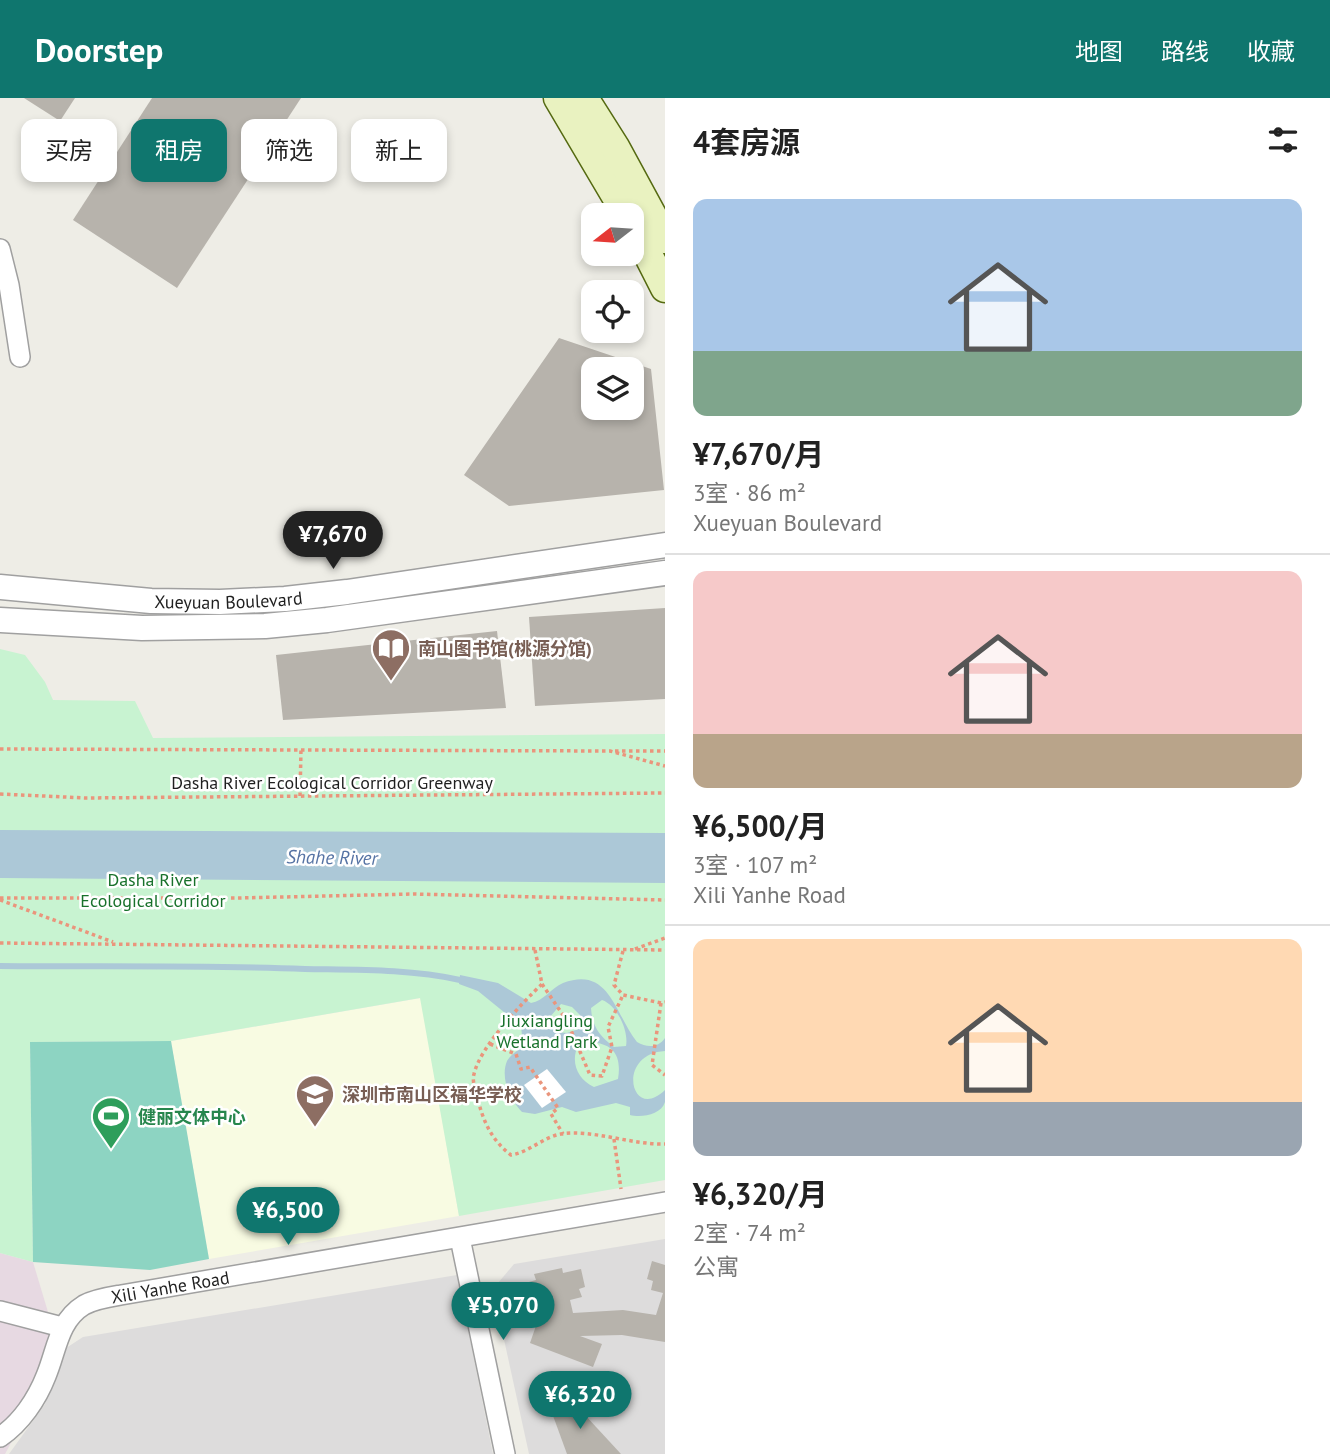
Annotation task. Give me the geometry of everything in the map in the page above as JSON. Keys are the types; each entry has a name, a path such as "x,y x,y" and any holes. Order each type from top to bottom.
{"main road":[{"path":"558,98 620,203"},
{"path":"584,98 615,147 665,239"},
{"path":"644,247 665,288"}],"street":[{"path":"0,249 9,285 20,357"},
{"name":"Xueyuan Boulevard","path":"0,587 150,601 285,599 665,545"},
{"name":"Xueyuan Boulevard","path":"0,620 156,628 265,626 327,620 665,573"},
{"name":"Xili Yanhe Road","path":"0,1437 11,1429 34,1399 46,1378 62,1327 86,1304 665,1202"},
{"path":"460,1238 505,1454"},
{"path":"0,1311 62,1327"}],"path":[{"path":"0,749 665,751"},
{"path":"300,796 301,749"},
{"path":"610,751 665,766"},
{"name":"Dasha River Ecological Corridor Greenway","path":"0,794 86,798 665,793"},
{"path":"0,899 413,894 665,900"},
{"path":"0,899 118,944"},
{"path":"634,949 665,938"},
{"path":"0,943 665,950"},
{"path":"535,950 542,984 567,1020 590,1075 602,1076 612,1047 608,1027 623,995"},
{"path":"623,950 614,985 623,995 663,1002 652,1065 665,1074"},
{"path":"542,984 529,995 490,1044 480,1058 473,1077 481,1114 497,1142 511,1155 522,1153 563,1133 665,1144"},
{"path":"490,1044 516,1054 521,1069 530,1067 558,1108 551,1114 563,1133"},
{"path":"614,1139 623,1210"}],"shaded area":[{"name":"深圳市南山区福华学校","path":"421,998 459,1216 209,1259 171,1041"},
{"path":"665,1239 665,1454 529,1454 493,1289 514,1264"},
{"path":"0,1253 33,1262 60,1352 5,1454 0,1454"},
{"path":"457,1275 493,1454 9,1454 45,1404 60,1352 83,1337"}],"green space":[{"name":"Dasha River Ecological Corridor","path":"0,649 25,655 45,682 53,700 135,701 153,738 665,734 665,1180 459,1216 420,998 171,1041 30,1042 33,1262 0,1253"},
{"name":"健丽文体中心","path":"171,1041 209,1259 150,1270 33,1262 30,1042"}],"water":[{"name":"Shahe River","path":"0,830 665,833 665,883 0,878"},
{"path":"460,975 498,983 531,1003 540,1000 563,983 579,979 591,981 609,996 637,1042 652,1046 665,1038 665,1051 649,1055 639,1063 634,1073 637,1093 644,1098 653,1098 665,1090 663,1106 655,1113 640,1116 630,1115 630,1107 616,1103 576,1112 562,1107 535,1114 522,1112 510,1095 505,1074 507,1061 523,1045 521,1026 478,991 459,984","holes":["602,1000 613,1007 624,1026 626,1046 614,1047 601,1035 593,1021 591,1008","561,1004 572,1007 580,1015 579,1029 567,1033 556,1032 550,1017","589,1042 610,1048 619,1063 618,1079 594,1087 588,1084 575,1064 578,1046"]}],"pier":[{"path":"547,1069 566,1092 542,1108 524,1085"}],"building":[{"path":"24,98 75,98 61,119 57,119"},
{"path":"152,98 301,98 287,119 241,119 241,182 246,182 177,288 73,220 98,182 117,182 117,152 131,130 131,182 227,182 227,119 138,119"},
{"path":"559,338 615,357 581,357 581,420 644,420 644,367 651,369 664,490 509,506 464,475"},
{"path":"665,608 665,699 535,706 529,617"},
{"name":"南山图书馆(桃源分馆)","path":"497,631 506,708 283,720 276,655"},
{"path":"652,1261 665,1265 665,1342 622,1335 580,1336 602,1344 593,1367 530,1343 538,1320 546,1323 543,1307 531,1310 528,1302 522,1303 518,1285 536,1280 534,1274 562,1268 563,1273 581,1269 585,1287 579,1289 582,1297 570,1300 573,1313 623,1310 656,1315 663,1293 651,1290 653,1281 647,1279"},
{"path":"564,1398 573,1402 621,1454 567,1454 552,1413 554,1403"}],"waterway":[{"path":"0,966 363,970 460,980"}],"place":[{"name":"南山图书馆(桃源分馆)","path":"391,682"},
{"name":"深圳市南山区福华学校","path":"315,1128"},
{"name":"健丽文体中心","path":"111,1150"}],"park label":[{"name":"Jiuxiangling Wetland Park","path":"547,1030"}]}
